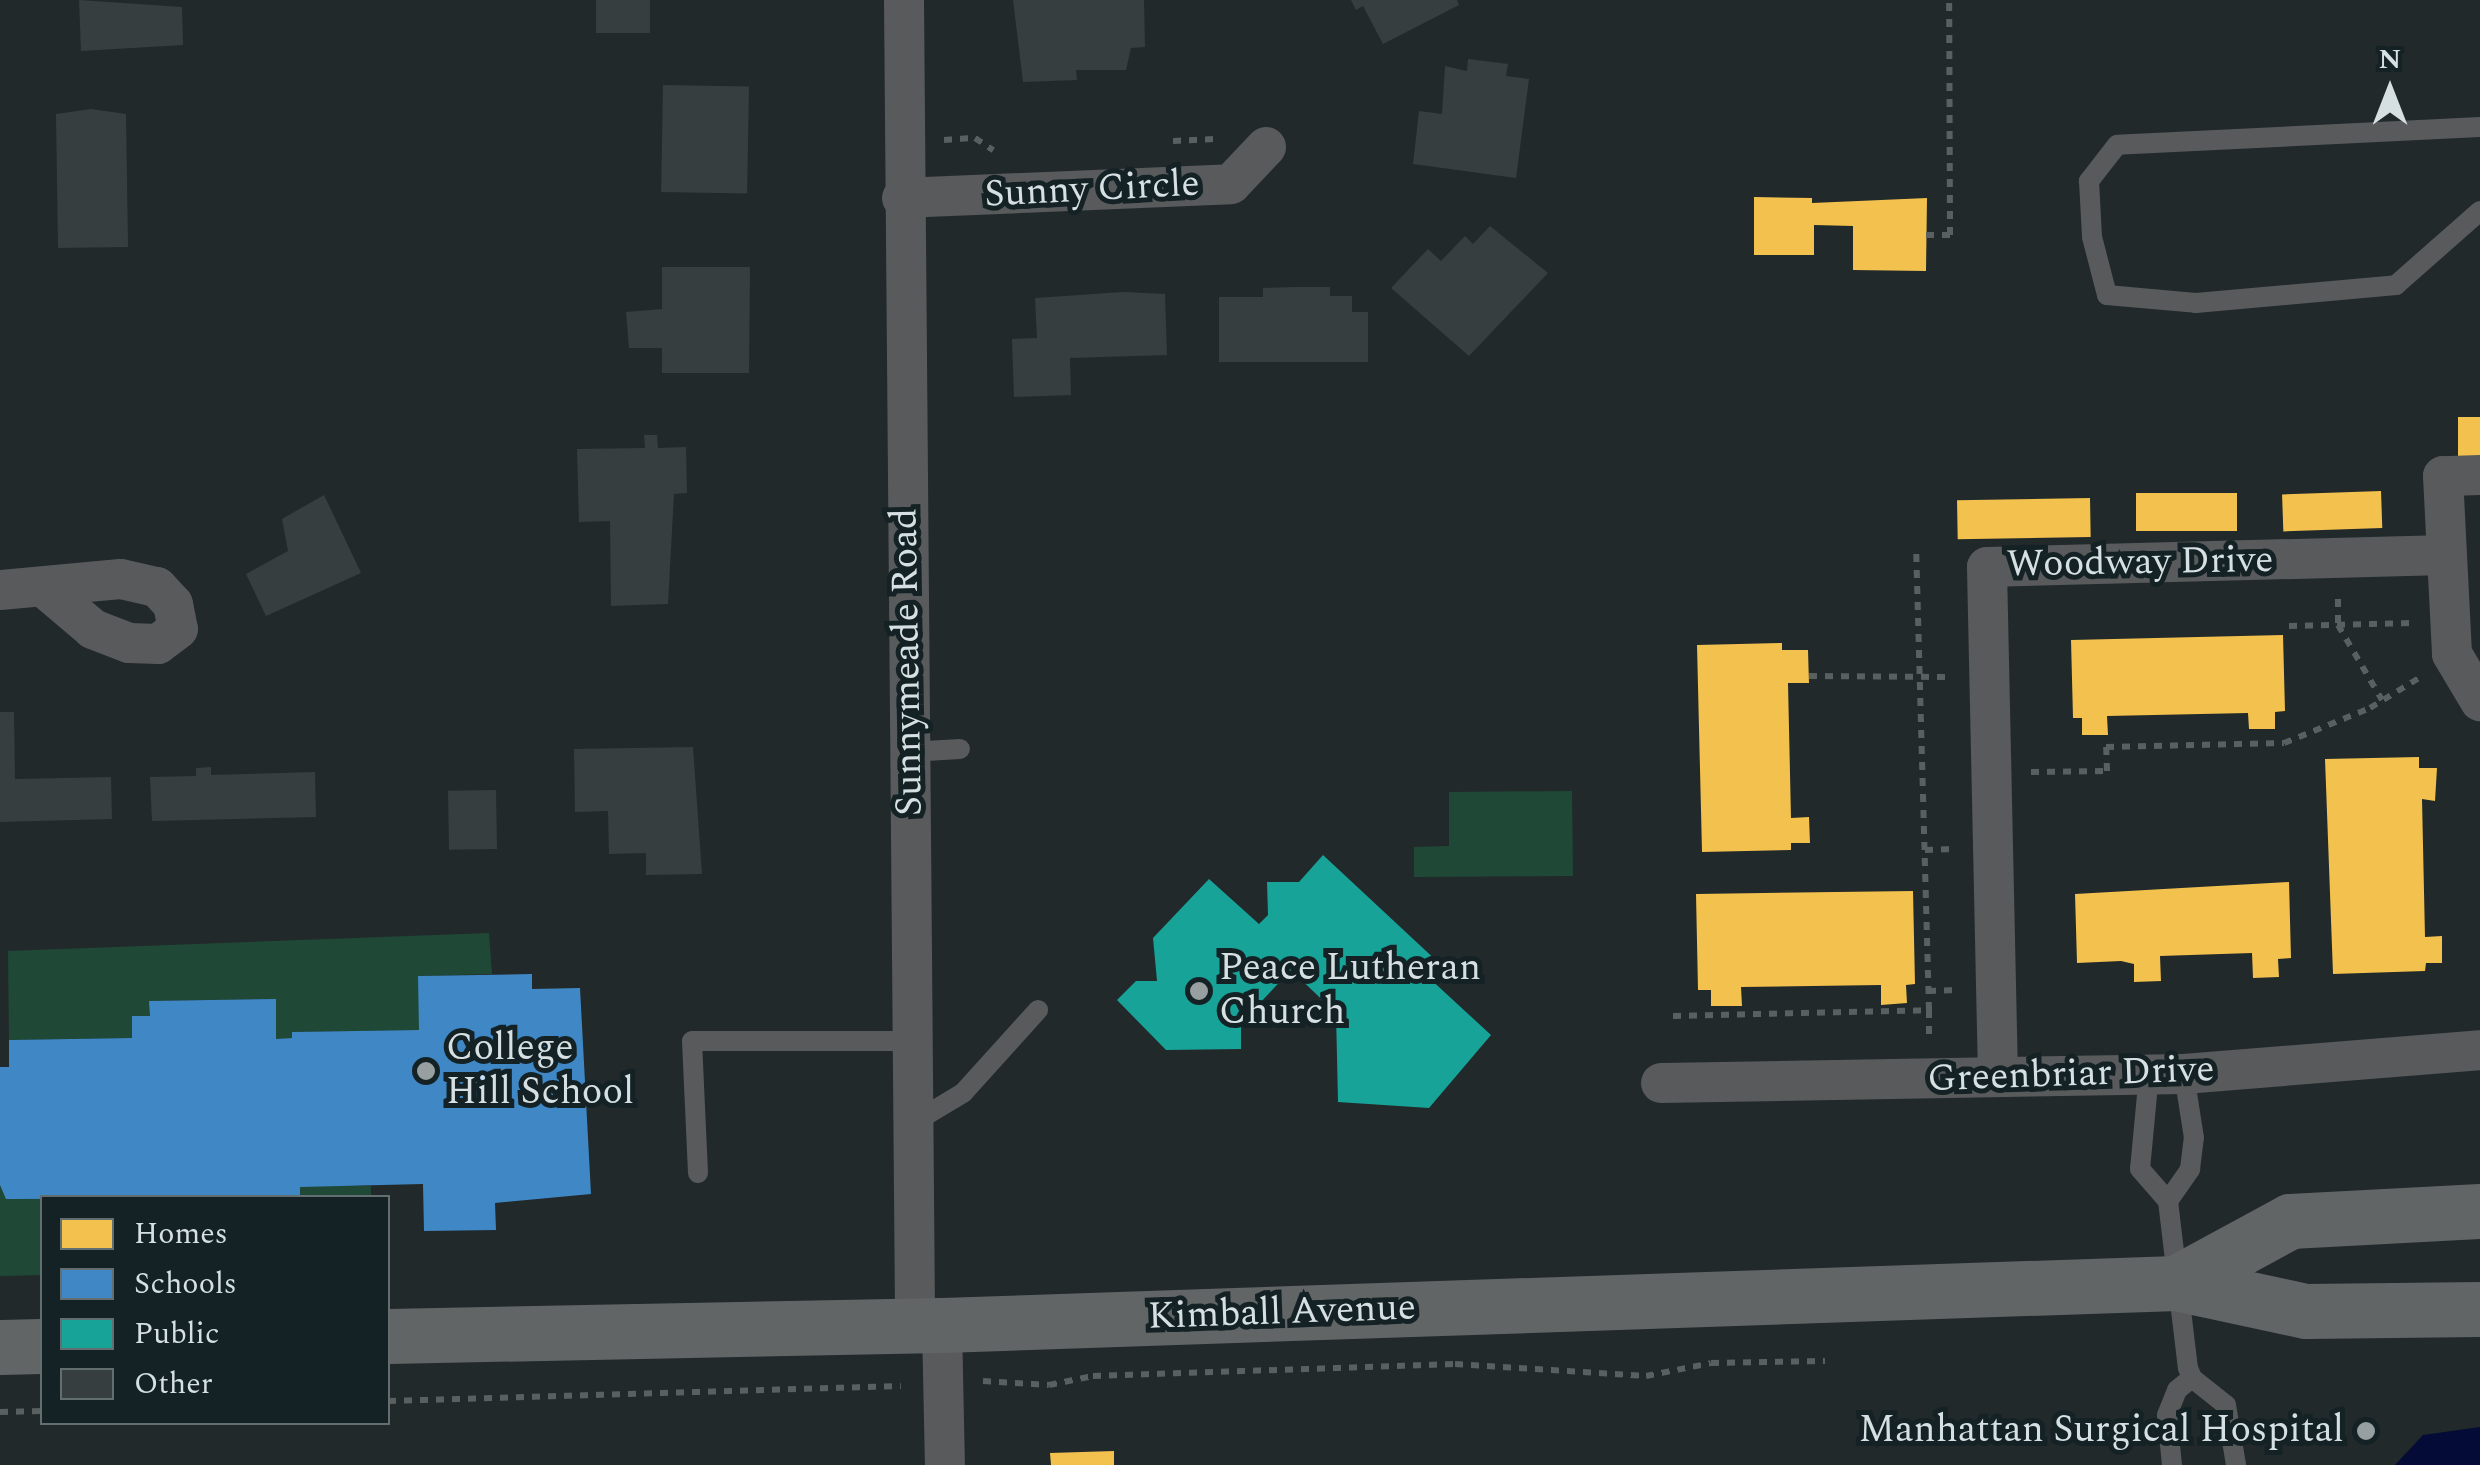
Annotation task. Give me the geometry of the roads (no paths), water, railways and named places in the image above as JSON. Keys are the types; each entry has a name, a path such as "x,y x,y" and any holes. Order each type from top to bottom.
{"main road":[{"name":"Kimball Avenue","path":"2176,1284 2290,1221 2480,1211"},
{"name":"Kimball Avenue","path":"390,1336 929,1325 2176,1284 2306,1311 2480,1309"},
{"path":"0,1348 40,1346"}],"street":[{"name":"Sunnymeade Road","path":"904,0 902,198 913,1123 929,1325 943,1385 945,1465"},
{"name":"Sunny Circle","path":"902,198 1230,184 1266,147"},
{"path":"2480,476 2443,476 2452,639 2480,701"},
{"name":"Woodway Drive","path":"1998,1078 1987,567 2446,555"},
{"path":"0,590 47,590"},
{"name":"Greenbriar Drive","path":"1661,1082 2166,1074 2480,1050"}],"lane":[{"path":"2480,127 2116,144 2088,181 2092,236 2108,295 2196,303 2396,285 2480,211"},
{"path":"909,752 960,749"},
{"path":"913,1123 963,1093 1038,1010"},
{"path":"698,1173 692,1041 912,1041"},
{"path":"2166,1074 2194,1138 2190,1170 2168,1201"},
{"path":"2166,1074 2140,1170 2168,1201 2176,1284 2192,1378 2226,1405 2236,1465"},
{"path":"2172,1465 2167,1415 2177,1390 2192,1378"}],"place":[{"name":"Peace Lutheran Church","path":"1199,991"},
{"name":"College Hill School","path":"426,1071"},
{"name":"Manhattan Surgical Hospital","path":"2366,1431"}]}
